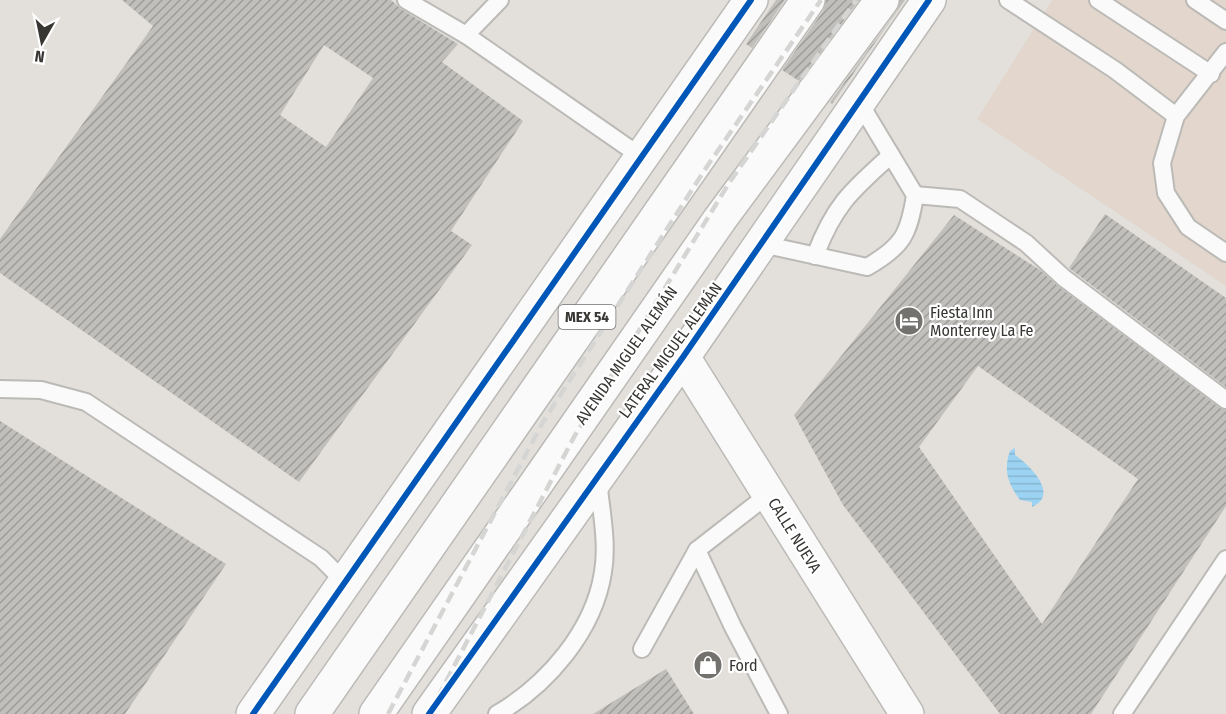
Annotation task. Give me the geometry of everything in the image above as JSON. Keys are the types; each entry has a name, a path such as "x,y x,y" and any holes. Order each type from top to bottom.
{"main road":[{"path":"253,714 643,158 751,0"},
{"name":"MEX 54","path":"312,714 808,0"},
{"name":"AVENIDA MIGUEL ALEMÁN","path":"376,714 720,219 882,0"},
{"name":"LATERAL MIGUEL ALEMÁN","path":"429,714 683,357 929,0"},
{"name":"CALLE NUEVA","path":"683,357 907,714"}],"lane":[{"path":"406,0 466,36 643,158"},
{"path":"466,36 500,0"},
{"path":"1008,0 1115,70 1176,116"},
{"path":"1098,0 1211,74"},
{"path":"1195,0 1226,21"},
{"path":"1226,52 1176,116 1162,163 1166,193 1188,227 1226,253"},
{"path":"762,244 867,267 889,254 910,228 915,195 859,102"},
{"path":"815,256 827,224 837,209 852,190 891,155"},
{"path":"915,195 960,199 1026,243 1064,278 1226,400"},
{"path":"0,389 41,390 86,402 321,558 345,582"},
{"path":"497,714 520,701 550,673 576,638 593,608 603,571 603,537 597,475"},
{"path":"642,649 697,550 769,494"},
{"path":"697,550 733,627 779,714"},
{"path":"1122,714 1226,559"}],"shaded area":[{"path":"1052,0 1226,0 1226,286 977,119"}],"water":[{"path":"1015,448 1015,455 1040,480 1043,488 1040,502 1032,507 1032,502 1020,500 1008,477 1008,458 1010,451"}],"building":[{"path":"122,0 391,0 401,9 458,44 442,62 523,121 451,231 472,245 299,482 0,273 0,239 153,26","holes":["324,45 373,78 326,147 280,115"]},
{"path":"776,0 785,0 752,48 746,44"},
{"path":"826,0 859,0 799,81 782,70 823,11"},
{"path":"900,0 905,0 832,104 830,102 897,11"},
{"path":"1105,214 1226,298 1226,387 1069,268"},
{"path":"954,215 1040,270 1220,408 1226,410 1226,506 1091,714 1000,714 843,505 794,415","holes":["978,366 1138,479 1042,624 919,447"]},
{"path":"0,421 226,564 125,714 0,714"},
{"path":"666,669 694,714 593,714"}],"railway":[{"path":"388,714 543,422 706,168 821,0"},
{"path":"429,714 574,437 729,183 856,0"}],"cycle path":[{"path":"253,714 751,0"},
{"path":"429,714 683,357 929,0"}],"place":[{"name":"Fiesta Inn Monterrey La Fe","path":"909,321"},
{"name":"Ford","path":"708,665"}]}
